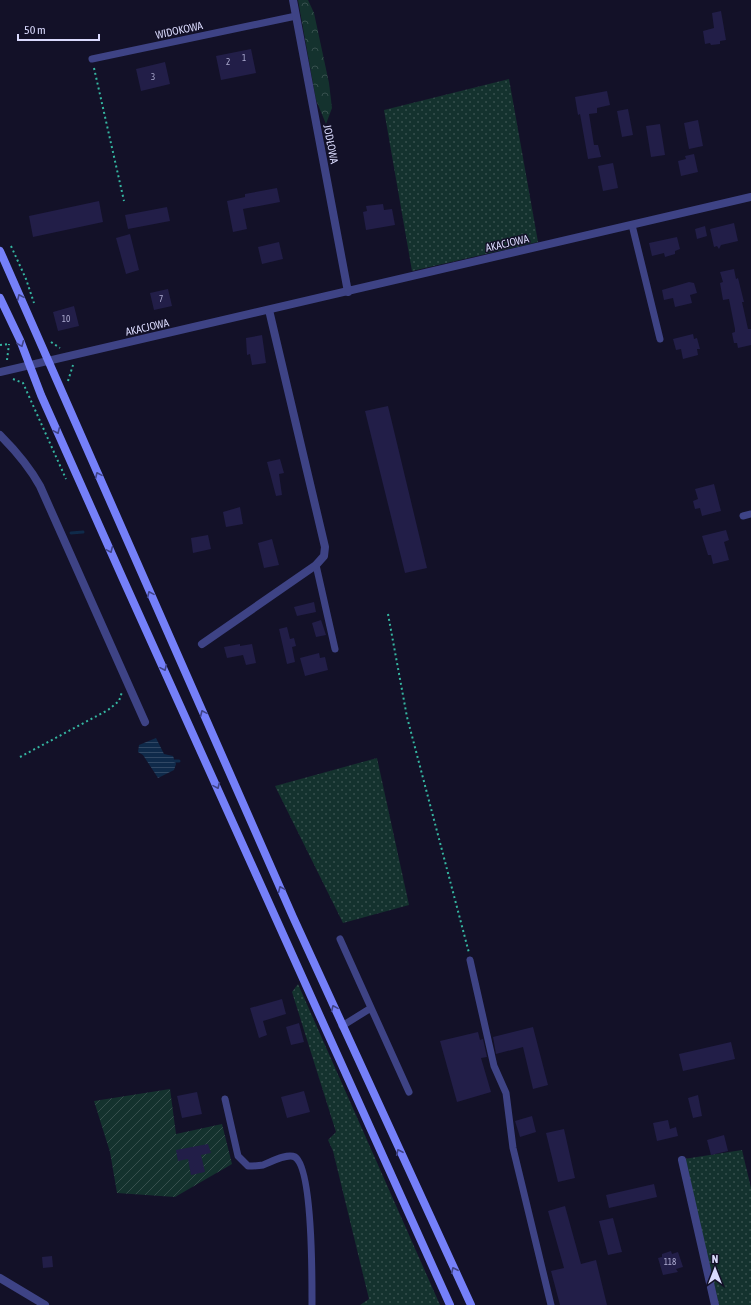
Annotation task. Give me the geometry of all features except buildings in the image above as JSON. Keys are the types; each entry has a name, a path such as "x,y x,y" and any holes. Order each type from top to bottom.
{"main road":[{"path":"0,251 342,1026 471,1305"},
{"path":"0,298 114,558 450,1305"}],"street":[{"name":"JODŁOWA","path":"293,0 348,292"},
{"name":"AKACJOWA","path":"0,372 751,197"},
{"path":"202,644 316,565 324,556 325,547 269,310"},
{"path":"0,435 19,453 40,486 145,722"},
{"path":"682,1160 715,1305"},
{"path":"0,1278 45,1305"}],"lane":[{"name":"WIDOKOWA","path":"92,59 296,16"},
{"path":"632,225 660,339"},
{"path":"743,516 751,514"},
{"path":"316,565 335,649"},
{"path":"340,939 409,1092"},
{"path":"470,960 494,1066 506,1093 513,1148 551,1305"},
{"path":"342,1026 371,1008"},
{"path":"225,1099 238,1156 248,1166 261,1165 290,1156 296,1158 301,1165 309,1194 312,1305"}],"path":[{"path":"92,59 124,201"},
{"path":"11,246 26,279 35,307"},
{"path":"49,339 55,346 63,349"},
{"path":"0,345 9,344 7,360"},
{"path":"11,379 23,383 66,479"},
{"path":"388,614 408,717 470,960"},
{"path":"20,757 108,710 119,701 122,691"}],"green space":[{"path":"298,0 308,0 314,13 329,83 332,108 326,124 316,100"},
{"path":"509,79 538,242 412,271 384,110"},
{"path":"377,758 409,905 343,923 275,786"},
{"path":"298,984 440,1305 360,1305 369,1299 333,1151 328,1140 336,1132 292,992"},
{"path":"170,1089 176,1134 222,1124 232,1164 175,1197 117,1193 110,1152 94,1101"},
{"path":"742,1150 751,1188 751,1305 719,1305 684,1159"}],"water":[{"path":"156,738 164,754 173,756 176,764 174,770 158,778 143,755 138,752 139,745"}],"waterway":[{"path":"71,533 83,532"}]}
